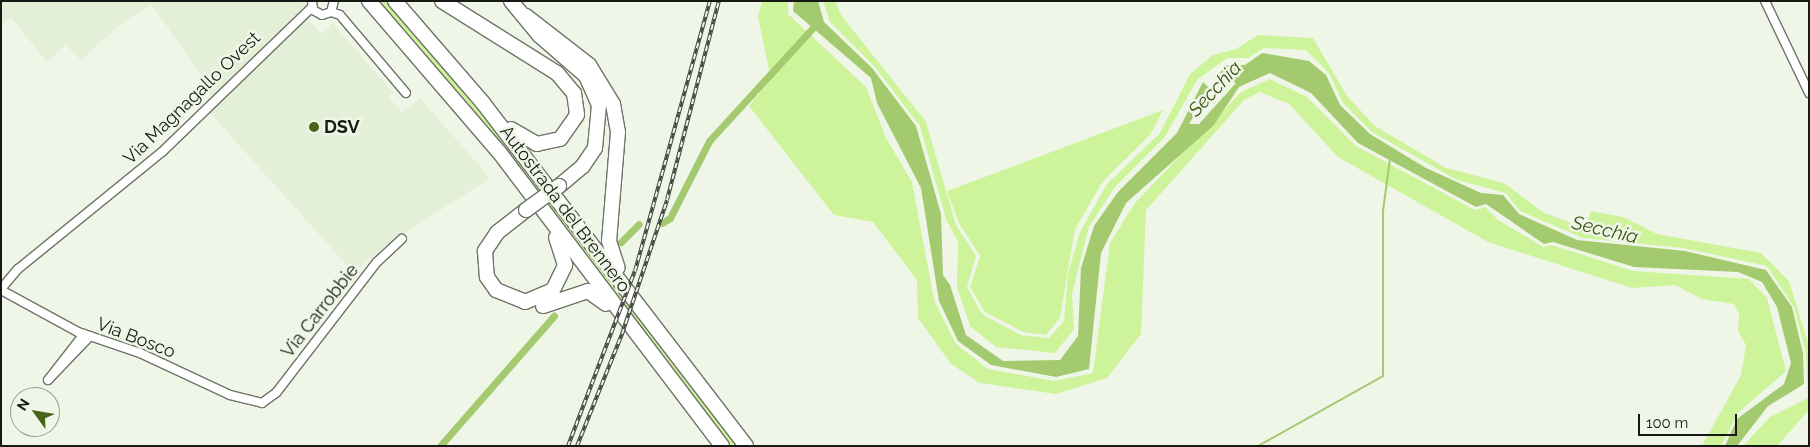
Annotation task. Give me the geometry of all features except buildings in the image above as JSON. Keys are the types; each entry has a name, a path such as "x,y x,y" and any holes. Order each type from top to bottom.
{"highway":[{"name":"Autostrada del Brennero","path":"369,1 498,152 722,446"},
{"name":"Autostrada del Brennero","path":"395,1 444,55 674,349 746,446"},
{"path":"442,1 570,86 577,115 566,135 546,144 523,139 444,55"},
{"path":"511,1 526,16 585,61 609,94 618,132 610,250 674,349"},
{"path":"526,16 540,36 586,76 599,105 599,134 591,155 524,207 491,229 478,248 478,275 488,293 504,305 526,310 578,292 597,294 635,342 649,350"},
{"path":"487,30 541,51 574,74 587,92 593,122 588,145 556,183"},
{"path":"498,152 563,252 559,282 545,297 531,302 501,294 490,284 485,268 491,240 524,207"}],"street":[{"path":"331,12 334,1"},
{"path":"1765,1 1809,94"},
{"path":"312,4 318,14 331,12 340,15 406,93"},
{"name":"Via Magnagallo Ovest","path":"1,289 18,269 162,152 312,4"},
{"name":"Via Carrobbie","path":"264,403 402,238"},
{"name":"Via Bosco","path":"1,289 87,335 140,353 230,395 264,403"},
{"path":"87,335 48,380 87,335"}],"shaded area":[{"path":"1,1 307,1 309,21 322,34 333,23 393,93 389,97 402,113 420,98 490,178 384,247 354,273 210,113 210,88 152,5 122,23 81,60 66,45 47,62 11,18 1,24"},
{"path":"372,1 388,1 478,102 741,446 727,446"},
{"path":"762,1 788,1 788,14 866,87 886,138 912,182 934,300 956,344 988,369 1054,381 1093,373 1110,243 1135,203 1241,92 1270,79 1307,97 1356,146 1475,210 1485,207 1498,220 1543,247 1552,245 1633,271 1749,279 1767,298 1786,371 1738,413 1721,446 1702,446 1741,375 1746,345 1738,331 1739,313 1734,304 1702,299 1675,285 1632,288 1488,242 1338,157 1289,104 1260,92 1244,100 1146,210 1141,334 1107,378 1056,394 980,383 951,364 918,318 917,280 873,222 834,215 749,106 771,79 758,17"},
{"path":"794,1 818,1 824,22 872,68 916,126 941,214 943,275 950,285 966,335 1003,361 1060,360 1078,336 1081,268 1094,226 1118,192 1177,133 1203,82 1210,89 1189,124 1199,124 1236,83 1223,78 1220,73 1226,65 1245,65 1262,53 1309,61 1326,75 1340,105 1370,134 1426,168 1481,193 1503,195 1519,214 1577,240 1685,251 1766,270 1792,307 1803,353 1804,384 1768,406 1737,446 1725,446 1737,419 1784,384 1791,363 1777,307 1762,282 1738,272 1634,267 1553,242 1544,244 1486,204 1476,207 1358,143 1311,93 1270,73 1239,87 1213,126 1126,203 1101,253 1089,369 1056,377 991,365 958,341 939,301 921,188 877,103 871,78 793,11"},
{"path":"823,1 835,1 841,15 926,122 956,225 976,256 967,287 982,314 1021,335 1049,338 1064,321 1068,274 1080,232 1107,184 1160,133 1190,74 1213,55 1236,49 1258,35 1313,38 1347,96 1375,126 1446,168 1504,183 1544,213 1585,228 1591,211 1623,217 1657,234 1761,253 1789,281 1809,346 1809,410 1777,446 1743,446 1770,417 1808,398 1806,353 1794,307 1767,266 1683,248 1583,238 1520,211 1506,193 1457,180 1372,132 1343,103 1329,73 1306,50 1264,48 1248,58 1227,58 1197,80 1165,137 1114,188 1089,227 1072,294 1074,329 1055,353 996,347 970,326 957,287 958,242 946,219 920,126 875,67 830,22"},
{"path":"1163,110 1150,135 1103,181 1075,229 1060,318 1046,335 1023,332 985,312 970,287 980,256 959,223 947,191"}],"waterway":[{"path":"662,223 670,218 709,141 817,23"},
{"path":"1258,446 1383,376 1383,211 1390,159"},
{"path":"621,242 639,224"},
{"path":"440,446 554,316"}],"railway":[{"path":"568,446 635,271 710,1"},
{"path":"577,446 622,334 667,200 719,1"}],"place":[{"name":"DSV","path":"314,127"}],"water label":[{"name":"Secchia","path":"1215,89"},
{"name":"Secchia","path":"1605,230"}]}
